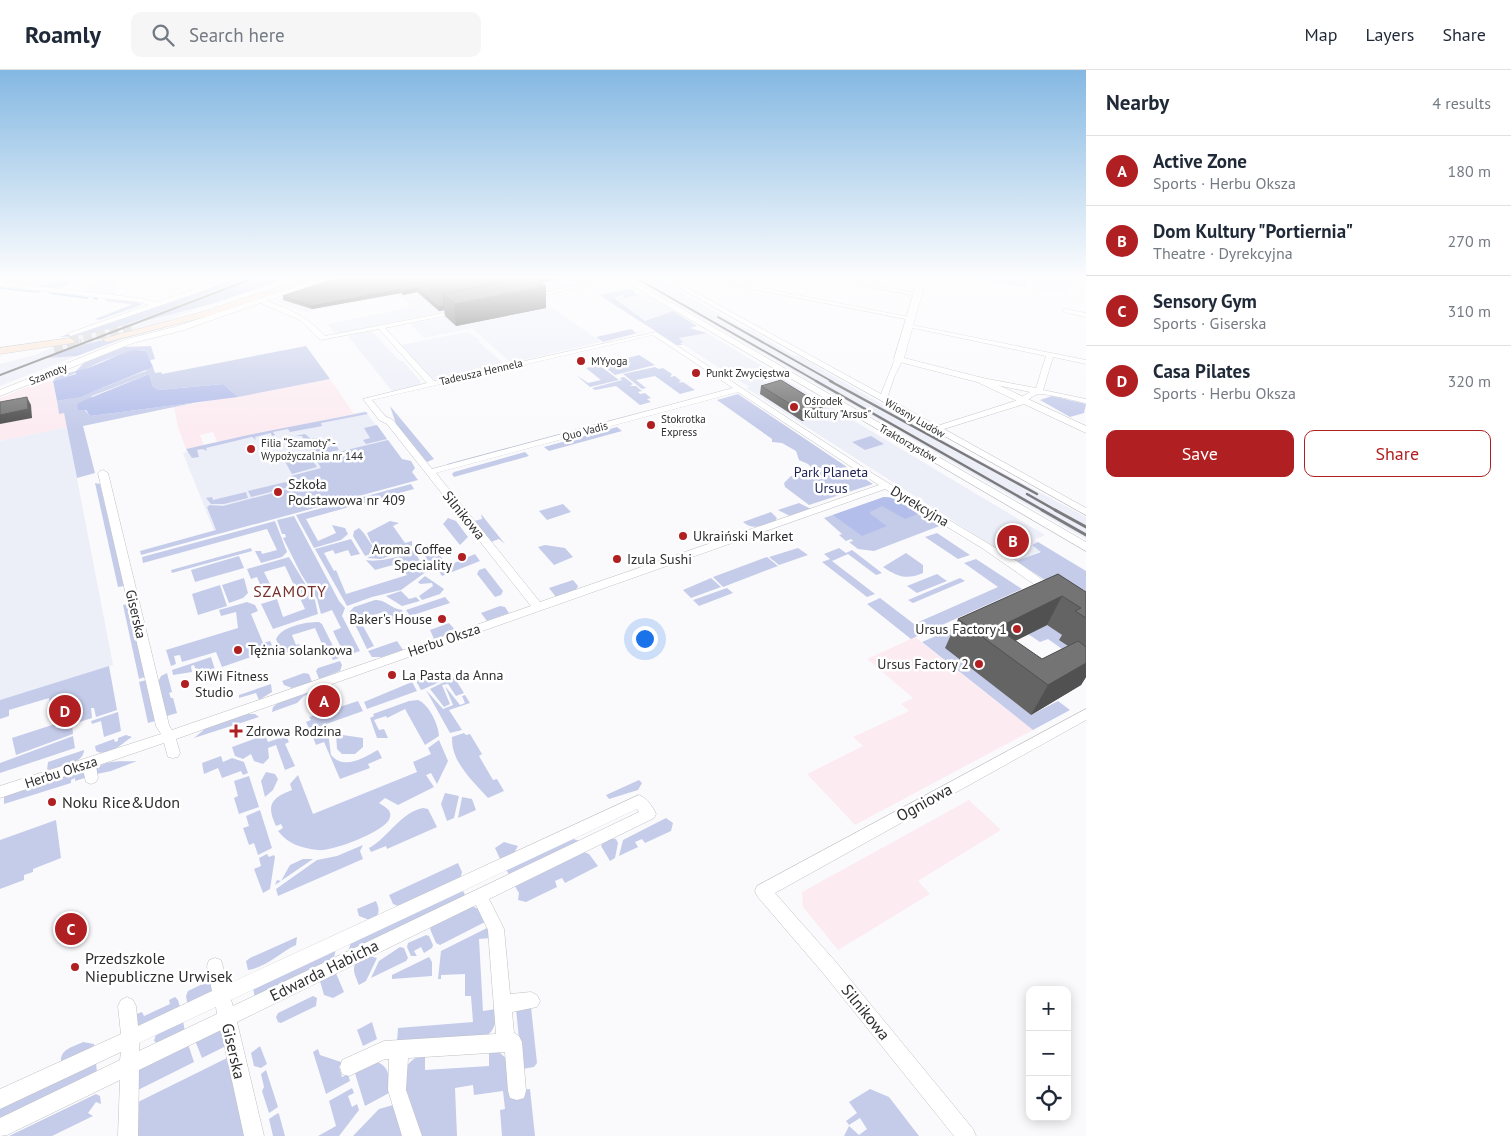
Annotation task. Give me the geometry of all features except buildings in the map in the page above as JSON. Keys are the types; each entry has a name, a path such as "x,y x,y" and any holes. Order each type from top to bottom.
{"main road":[{"path":"107,339 147,329"},
{"path":"0,351 71,338"},
{"path":"0,356 54,349"}],"street":[{"path":"71,338 95,329"},
{"name":"Szamoty","path":"0,393 130,342 178,329"},
{"path":"316,329 323,338 367,329"},
{"path":"382,329 432,384"},
{"name":"Traktorzystów","path":"711,329 1086,547"},
{"name":"Wiosny Ludów","path":"757,329 1086,512"},
{"path":"883,399 891,375 899,360 908,329"},
{"path":"940,329 1086,362"},
{"name":"Tadeusza Hennela","path":"371,398 654,333"},
{"name":"Dyrekcyjna","path":"654,333 886,486 945,520 1065,599"},
{"path":"1039,391 1050,354"},
{"path":"899,360 1086,401"},
{"path":"975,378 1086,430"},
{"name":"Quo Vadis","path":"430,472 739,389"},
{"path":"1024,400 1025,397 1039,391"},
{"path":"936,429 1049,393"},
{"name":"Silnikowa","path":"371,398 382,418 390,422 538,607"},
{"name":"Giserska","path":"102,473 163,726 169,736 173,753"},
{"name":"Herbu Oksza","path":"0,792 169,736 886,486"},
{"name":"Ogniowa","path":"763,891 1086,714"},
{"path":"89,763 91,778"},
{"name":"Edwarda Habicha","path":"0,1100 222,997 644,807 479,895 0,1128"},
{"name":"Silnikowa","path":"763,891 830,967 966,1136"},
{"path":"479,895 496,929 506,1042"},
{"name":"Giserska","path":"215,966 254,1136"},
{"path":"503,1004 530,1000"},
{"path":"127,1006 130,1039 128,1136"},
{"path":"349,1067 378,1051 399,1048 513,1042 517,1091"},
{"path":"399,1048 397,1090 412,1136"}],"shaded area":[{"path":"95,329 147,329 0,386 0,364 35,355"},
{"path":"332,329 361,329 340,333 334,332"},
{"path":"415,329 468,329 424,338"},
{"path":"473,329 582,329 601,342 514,362 510,362"},
{"path":"720,329 752,330 792,355 799,356 967,454 1086,517 1086,539"},
{"path":"369,331 400,361 403,361 421,382 419,385 392,391 348,336"},
{"path":"468,332 480,340 478,341 503,363 501,366 439,380 432,379 400,345"},
{"path":"707,333 1045,535 1034,540 1038,542 1032,545 1041,551 1016,561 746,388 749,387 673,338"},
{"path":"134,350 146,351 153,367 80,397 57,401 53,381 76,374 76,371"},
{"path":"149,374 153,387 159,390 223,384 238,397 90,416 86,410 78,410 77,404"},
{"path":"330,379 354,414 217,442 213,432 200,435 204,445 186,449 178,427 174,407"},
{"path":"53,381 59,413 64,413 67,427 0,441 0,398 35,384"},
{"name":"Szkoła Podstawowa nr 409","path":"365,411 415,476 214,531 183,453"},
{"path":"67,427 113,665 0,700 0,441"},
{"path":"884,497 894,498 918,514 905,519 882,506 870,512 870,514 887,526 862,536 833,515"},
{"path":"915,637 1033,730 855,825 807,774 863,746 853,737 909,711 901,704 913,698 867,659"},
{"path":"969,800 1001,830 918,881 930,894 838,950 803,907 802,892"}],"green space":[{"path":"94,329 108,329 104,330 74,336"},
{"path":"153,329 161,329 122,339 77,356 47,358 77,346"},
{"path":"631,329 636,333 645,331 603,342 596,337"},
{"path":"652,329 693,329 707,333 679,338 683,342 680,343 683,345 677,345"},
{"path":"151,346 155,359 150,360 146,351 124,353 53,381 57,376 76,371 84,363 124,347"},
{"path":"306,346 330,379 238,397 223,384 159,390 153,387 149,374 92,396 84,409 90,416 198,402 83,426 95,473 77,478 64,413 59,414 57,401 91,392 153,367 155,373 161,372 162,374"},
{"path":"639,355 655,365 615,375 601,364 612,362 619,367 631,364 624,359"},
{"path":"599,365 619,380 590,387 576,375 588,383 601,380 586,368"},
{"path":"655,367 663,368 672,374 670,377 675,376 681,381 678,383 683,382 695,390 680,394 655,376 636,380 646,388 642,389 623,374"},
{"path":"624,377 633,384 630,386 636,386 642,391 638,392 640,394 645,393 651,398 647,399 651,402 640,405 616,386 595,390 592,388 622,380 620,378"},
{"name":"Park Planeta Ursus","path":"738,394 847,467 844,470 852,471 873,484 809,505 785,487 784,483 791,476 810,474 815,471 808,464 799,460 796,451 782,443 772,442 772,439 717,400"},
{"path":"1052,396 1086,404 1084,413 1070,417 1040,400"},
{"path":"390,406 434,459 427,462 396,424"},
{"path":"652,409 448,466 447,464"},
{"path":"366,412 368,414 321,423 322,426 290,432 288,429 273,432 275,435 272,436 271,433 255,437 256,440 252,437 206,448 207,451 203,449 197,450 199,457 192,458 186,449 248,435"},
{"path":"377,425 387,439 366,444 363,440 370,438 364,428"},
{"path":"617,427 622,431 549,451 544,447"},
{"path":"305,434 311,439 318,438 325,448 336,445 339,450 321,454 322,456 388,440 402,459 411,461 415,468 412,472 418,480 141,555 140,551 216,530 207,507 210,505 223,506 288,489 294,481 291,476 321,468 310,449 303,450 309,448 306,442 299,444 305,441 302,436 295,436"},
{"path":"871,436 884,444 865,450 852,442"},
{"path":"307,452 317,467 292,474 283,458"},
{"path":"525,452 529,456 454,477 452,474 454,472"},
{"path":"290,481 286,488 251,497 248,491"},
{"path":"95,483 100,484 124,586 118,587"},
{"path":"411,484 414,489 306,519 318,541 336,533 332,525 345,528 348,534 341,540 314,548 296,515"},
{"path":"246,492 248,498 224,504 211,504 206,498 212,497 213,500"},
{"path":"884,497 894,498 928,521 933,519 942,525 874,551 858,549 849,542 853,541 851,539 846,541 839,535 842,534 824,518"},
{"path":"799,503 811,509 790,516 778,510"},
{"path":"563,504 571,512 547,520 539,511"},
{"path":"771,512 777,518 775,521 755,527 743,522"},
{"path":"481,514 505,544 499,539 491,542 474,521 482,519"},
{"path":"294,516 339,601 345,608 342,616 360,651 345,656 333,631 341,628 332,610 321,614 317,599 301,574 283,538 286,537 285,534 282,534 277,520"},
{"path":"448,518 456,521 468,537 460,545 443,524"},
{"path":"275,521 287,552 282,557 261,563 255,551 261,551 262,554 277,550 267,529 143,563 142,557"},
{"path":"390,521 399,523 393,526 405,543 412,541 412,546 387,546 380,550 371,542 367,533"},
{"path":"359,528 378,551 365,556 353,536 354,531"},
{"path":"937,533 970,555 958,559 925,537"},
{"path":"351,539 360,554 351,556 348,550 335,554 333,550 324,553 334,571 336,570 346,594 407,575 400,563 375,570 366,560 371,561 394,557 409,552 419,545 423,551 419,552 421,555 417,556 420,561 424,559 430,569 401,590 372,597 347,606 315,549"},
{"path":"1038,542 1086,571 1086,595 1071,597 1016,561 1041,552 1032,545"},
{"path":"545,545 565,548 573,557 554,565 538,547"},
{"path":"251,548 252,551 172,573 171,570"},
{"path":"388,548 413,548 381,559 367,558"},
{"path":"798,548 808,555 779,565 769,557"},
{"path":"839,548 846,553 852,550 882,573 876,575 848,554 832,561 875,594 867,597 822,562 830,559 824,554"},
{"path":"436,549 447,566 475,554 480,561 442,576 437,569 434,570 423,553"},
{"path":"906,553 923,565 923,573 907,577 893,573 883,567"},
{"path":"239,556 244,568 195,582 191,570"},
{"path":"289,557 315,600 318,614 273,629 261,604 277,599 283,617 305,609 285,566 264,572 271,586 256,591 261,587 257,577 251,579 247,569"},
{"path":"767,557 778,566 723,587 713,577"},
{"path":"976,559 1022,589 911,639 867,604 880,598 914,624 998,587 964,563"},
{"path":"485,568 503,591 501,595 495,597 477,574 479,570"},
{"path":"937,574 947,581 917,593 907,586"},
{"path":"425,576 444,589 440,594 422,600 419,596 433,586 432,583 420,584 418,582"},
{"path":"244,578 248,593 243,598 229,603 222,585"},
{"path":"711,578 721,587 691,598 683,590"},
{"path":"960,578 965,581 913,603 908,600"},
{"path":"573,580 578,586 576,590 556,597 549,588"},
{"path":"220,585 227,606 198,615 192,594"},
{"path":"727,588 733,593 699,606 693,600"},
{"path":"401,591 409,599 416,597 420,601 402,606 386,596"},
{"path":"1037,592 946,648 1031,715 1058,701 1070,710 1033,730 922,642"},
{"path":"445,597 450,603 410,616 406,610"},
{"path":"375,600 402,610 405,615 388,621 383,612 368,617 366,614 358,617 374,646 367,649 349,612 354,607"},
{"path":"247,602 255,605 258,611 251,614 263,643 270,641 274,649 222,667 216,652 182,662 180,655 174,656 176,664 171,666 166,650 238,628 236,612 221,616 219,610"},
{"path":"128,604 145,677 139,679 123,605"},
{"path":"500,606 505,607 509,613 487,621 481,613"},
{"path":"319,622 322,624 339,658 333,660 329,652 326,653 315,628 292,635 296,645 299,644 301,648 282,653 276,639 283,631 301,624"},
{"path":"449,623 456,631 434,639 430,630"},
{"path":"1047,625 1065,637 1060,640 1083,656 1086,666 1048,639 1040,642 1028,634"},
{"path":"397,641 403,650 382,657 372,657 368,651"},
{"path":"211,657 215,670 205,673 203,668 196,671 194,665 191,666 192,672 173,675 172,670"},
{"path":"340,661 342,665 340,671 319,679 316,671 318,668"},
{"path":"109,666 117,710 96,717 94,708 91,708 92,718 76,723 72,696 50,703 49,698 9,710 9,716 0,719 0,700"},
{"path":"443,671 448,678 421,690 416,681"},
{"path":"167,673 172,692 169,693 171,698 173,698 177,713 167,716 158,682 161,676"},
{"path":"304,673 309,674 312,682 292,688 284,685 282,681"},
{"path":"454,677 464,693 456,696 448,684 442,685 450,704 444,707 430,689"},
{"path":"146,680 155,721 148,723 139,682"},
{"path":"412,682 417,691 367,709 364,702"},
{"path":"271,684 272,692 259,700 256,693 239,698 239,695"},
{"path":"445,686 460,705 465,703 462,696 465,695 470,703 449,710 462,730 450,733 426,690 443,709 453,705"},
{"path":"315,690 315,692 304,696 297,703 272,712 273,707 278,703"},
{"path":"418,700 426,706 433,716 439,736 425,745 405,709 387,718 386,716 374,720 379,730 384,729 388,738 377,738 370,718 374,716 373,714 409,701"},
{"path":"358,701 363,711 315,728 309,728 306,722 311,720 309,717"},
{"path":"118,712 121,731 104,737 101,721 92,724 91,721"},
{"path":"248,714 255,714 259,717 194,738 206,728"},
{"path":"72,723 73,734 16,755 12,738 55,724 56,728"},
{"path":"317,731 328,732 331,755 336,760 342,762 354,761 378,750 382,758 368,764 370,768 340,779 324,742 316,745 312,735"},
{"path":"464,733 466,735 470,734 482,754 479,756 493,780 497,779 504,791 488,798 459,763 455,755 452,737"},
{"path":"336,734 363,738 363,747 355,754 342,754 337,749"},
{"path":"126,735 132,737 115,749 106,753 96,751 95,746 114,739 115,742 118,741 118,738"},
{"path":"265,735 268,742 286,736 289,742 285,744 295,766 285,770 276,745 268,748 269,758 263,764 254,761 251,754 243,759 235,756 232,747"},
{"path":"73,736 75,748 0,773 0,763"},
{"path":"439,740 448,761 437,784 431,773 426,775 434,787 398,805 385,798 379,803 386,807 390,817 387,823 370,834 334,848 318,850 295,845 278,831 283,828 281,824 276,826 271,813 272,803 279,796 292,790 290,784 298,775 313,814 417,772 413,762 431,754 428,748"},
{"path":"84,750 80,759 75,762 47,770 48,762"},
{"path":"221,756 223,762 232,758 244,762 248,773 243,775 241,771 222,778 218,768 204,774 202,763"},
{"path":"137,761 97,774 96,769 104,764"},
{"path":"76,772 86,773 88,777 75,781 75,778 71,780 71,783 4,804 4,796"},
{"path":"266,772 275,774 278,779 273,790 265,797 261,781"},
{"path":"249,776 259,807 239,814 234,798 238,796 234,781"},
{"path":"639,780 642,783 638,790 609,799 606,795"},
{"path":"445,793 459,796 454,818 447,821 441,804"},
{"path":"462,797 472,799 476,810 458,818"},
{"path":"428,809 437,827 387,849 386,846 371,852 369,848 376,844 401,820 415,810"},
{"path":"260,810 272,848 258,855 254,843 249,845 243,828 249,826 246,816"},
{"path":"666,818 673,823 671,831 645,843 642,839 635,842 638,847 619,856 623,840"},
{"path":"56,820 61,858 33,869 33,872 24,875 24,880 0,889 0,840"},
{"path":"570,838 580,841 510,876 505,868"},
{"path":"609,838 616,839 618,843 615,858 610,861 601,846"},
{"path":"504,842 518,846 513,855 501,861 495,848"},
{"path":"363,845 360,851 363,859 278,896 276,889 317,860 337,856"},
{"path":"584,852 589,854 598,866 565,883 562,878 555,881 557,887 526,902 518,900 519,893 513,883"},
{"path":"267,854 269,857 274,855 275,857 270,889 263,893 254,869 261,866 259,858"},
{"path":"303,859 313,859 281,881 290,865"},
{"path":"458,863 462,872 460,880 398,906 393,904 389,895"},
{"path":"462,891 465,896 348,952 351,942"},
{"path":"376,901 378,912 372,921 359,916 357,909"},
{"path":"472,906 478,909 485,922 440,945 436,943 430,929 433,922"},
{"path":"487,928 491,938 479,939 483,1011 496,1009 492,1031 486,1036 397,1042 398,1028 473,1022 471,996 465,996 465,974 441,975 441,979 438,979 441,951"},
{"path":"426,935 429,936 433,945 432,948 424,953 421,947 414,951 417,956 411,956 407,947 408,943"},
{"path":"297,937 296,945 267,963 248,970 246,961 250,958"},
{"path":"400,947 404,948 408,958 406,961 371,978 379,961"},
{"path":"336,949 333,961 255,998 253,988"},
{"path":"365,955 377,958 366,981 359,985 354,968 357,962"},
{"path":"429,957 432,962 432,976 392,979 392,975"},
{"path":"335,971 344,992 333,998 324,995 320,981"},
{"path":"211,980 214,995 188,1008 186,996 188,991"},
{"path":"313,996 317,998 316,1006 281,1023 278,1022 276,1017 278,1013"},
{"path":"175,997 178,1000 181,1011 139,1031 134,1015 142,1012 144,1016 170,1004 169,1000"},
{"path":"531,1007 537,1063 534,1067 522,1069 516,1009"},
{"path":"183,1021 185,1032 157,1043 154,1041 156,1034"},
{"path":"372,1022 377,1039 363,1046 357,1030"},
{"path":"220,1026 226,1046 202,1058 194,1038"},
{"path":"187,1041 194,1062 136,1091 136,1069"},
{"path":"83,1042 94,1044 95,1052 61,1062 65,1051"},
{"path":"260,1046 267,1064 261,1068 254,1066 251,1053"},
{"path":"318,1049 320,1055 344,1063 339,1066 342,1077 348,1074 350,1081 326,1094 313,1052"},
{"path":"489,1051 499,1052 508,1060 512,1091 530,1089 535,1136 502,1136 500,1110 505,1109 503,1091 474,1095 473,1085 455,1088 457,1136 420,1136 405,1089 404,1077 407,1067 413,1060 425,1055 425,1070 489,1066"},
{"path":"229,1057 247,1136 135,1136 136,1103"},
{"path":"96,1062 97,1073 0,1120 0,1107"},
{"path":"377,1062 382,1064 387,1071 389,1093 365,1106 354,1070"},
{"path":"266,1070 278,1107 269,1113 262,1091 264,1087 261,1074"},
{"path":"352,1088 354,1093 348,1096 352,1107 357,1104 359,1110 339,1136 318,1136 336,1126 329,1101"},
{"path":"870,1089 889,1097 919,1136 844,1136 849,1126 859,1135 867,1129 860,1118 849,1125 846,1121 857,1113 849,1102"},
{"path":"96,1094 100,1096 101,1104 96,1102 88,1113 93,1116 52,1136 9,1136"},
{"path":"393,1105 404,1136 353,1136 379,1109"},
{"path":"278,1113 285,1136 273,1136 269,1119"}],"tunnel":[{"path":"70,341 128,329"},
{"path":"54,349 82,343"}],"railway":[{"path":"0,375 121,329"},
{"path":"725,329 818,382"},
{"path":"739,329 833,382"},
{"path":"816,381 1044,511"},
{"path":"830,381 1037,494"},
{"path":"1027,494 1057,511"},
{"path":"1042,510 1086,535"},
{"path":"1055,510 1086,527"}],"place":[{"name":"MYyoga","path":"581,361"},
{"name":"Punkt Zwycięstwa","path":"696,373"},
{"name":"Ośrodek Kultury \"Arsus\"","path":"794,407"},
{"name":"Stokrotka Express","path":"651,425"},
{"name":"Filia “Szamoty” - Wypożyczalnia nr 144","path":"251,449"},
{"name":"Szkoła Podstawowa nr 409","path":"278,492"},
{"name":"Ukraiński Market","path":"683,536"},
{"name":"Dom Kultury \"Portiernia\"","path":"1013,541"},
{"name":"Aroma Coffee Speciality","path":"462,557"},
{"name":"Izula Sushi","path":"617,559"},
{"name":"Baker's House","path":"442,619"},
{"name":"Ursus Factory 1","path":"1017,629"},
{"name":"Tężnia solankowa","path":"238,650"},
{"name":"Ursus Factory 2","path":"979,664"},
{"name":"La Pasta da Anna","path":"392,675"},
{"name":"KiWi Fitness Studio","path":"185,684"},
{"name":"Active Zone","path":"324,701"},
{"name":"Casa Pilates","path":"65,711"},
{"name":"Zdrowa Rodzina","path":"236,731"},
{"name":"Noku Rice&Udon","path":"52,802"},
{"name":"Sensory Gym","path":"71,929"},
{"name":"Przedszkole Niepubliczne Urwisek","path":"75,967"}],"district":[{"name":"SZAMOTY","path":"290,591"}]}
